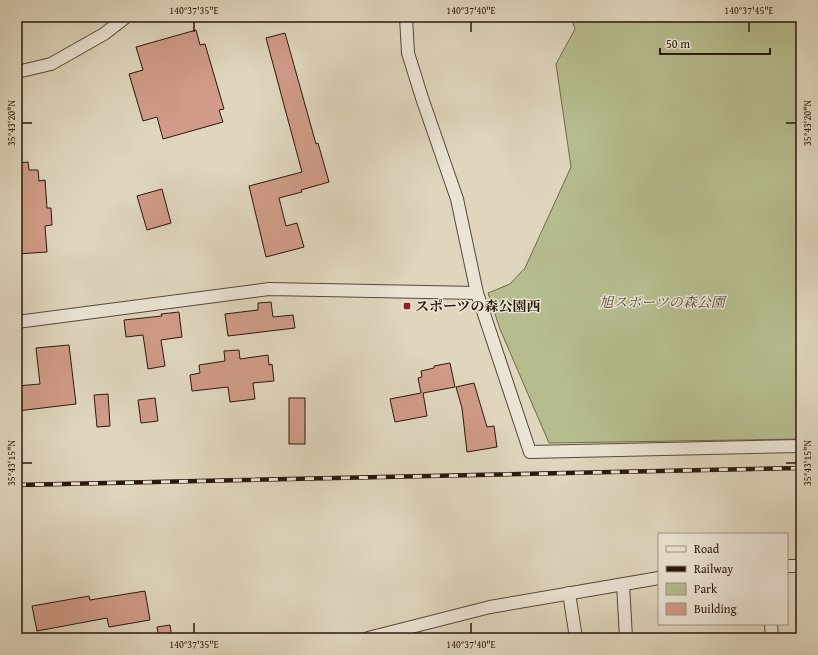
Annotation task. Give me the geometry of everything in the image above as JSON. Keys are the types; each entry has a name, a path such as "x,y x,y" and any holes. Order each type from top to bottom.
{"street":[{"path":"17,72 51,64 104,34 126,17"},
{"path":"406,17 408,53 422,98 458,199 477,293 530,452 801,446"},
{"path":"17,322 269,289 477,293"},
{"path":"788,566 801,566"},
{"path":"368,638 399,634 490,607 658,578"},
{"path":"622,584 626,638"},
{"path":"569,593 576,638"},
{"path":"771,625 772,638"}],"green space":[{"name":"旭スポーツの森公園","path":"571,17 801,17 801,439 549,443 500,329 488,293 510,284 525,268 571,167 556,64 575,29"}],"building":[{"path":"196,30 200,45 205,44 224,109 219,110 223,122 163,139 157,117 143,121 129,74 143,70 136,47"},
{"path":"285,33 316,144 318,143 329,182 301,190 302,192 279,198 286,226 297,223 304,247 266,257 249,186 302,172 266,38"},
{"path":"28,162 29,170 38,170 39,181 45,180 47,208 51,208 52,225 45,226 47,252 17,254 17,163"},
{"path":"162,189 171,223 147,230 137,196"},
{"path":"271,302 273,317 293,315 295,328 228,336 225,314 258,310 258,303"},
{"path":"179,312 182,337 161,340 165,366 148,369 143,335 126,337 124,320 162,316 161,314"},
{"path":"69,345 76,404 17,411 17,386 40,384 36,348"},
{"path":"239,350 240,359 268,355 269,365 272,364 274,381 253,383 255,399 230,402 228,387 192,391 190,375 200,373 199,365 225,361 224,351"},
{"path":"450,363 455,387 423,393 427,416 395,422 390,399 421,393 418,378 422,377 421,371 434,368 434,366"},
{"path":"474,383 487,427 494,426 497,447 467,452 462,408 456,387"},
{"path":"108,394 110,426 97,427 94,395"},
{"path":"155,398 158,421 141,423 138,400"},
{"path":"289,398 305,398 305,444 289,444"},
{"path":"145,591 150,620 109,627 107,618 37,631 32,606 89,596 90,600"},
{"path":"170,625 172,638 159,638 157,627"}],"railway":[{"path":"17,485 801,468"}],"place":[{"name":"スポーツの森公園西","path":"407,306"}]}
